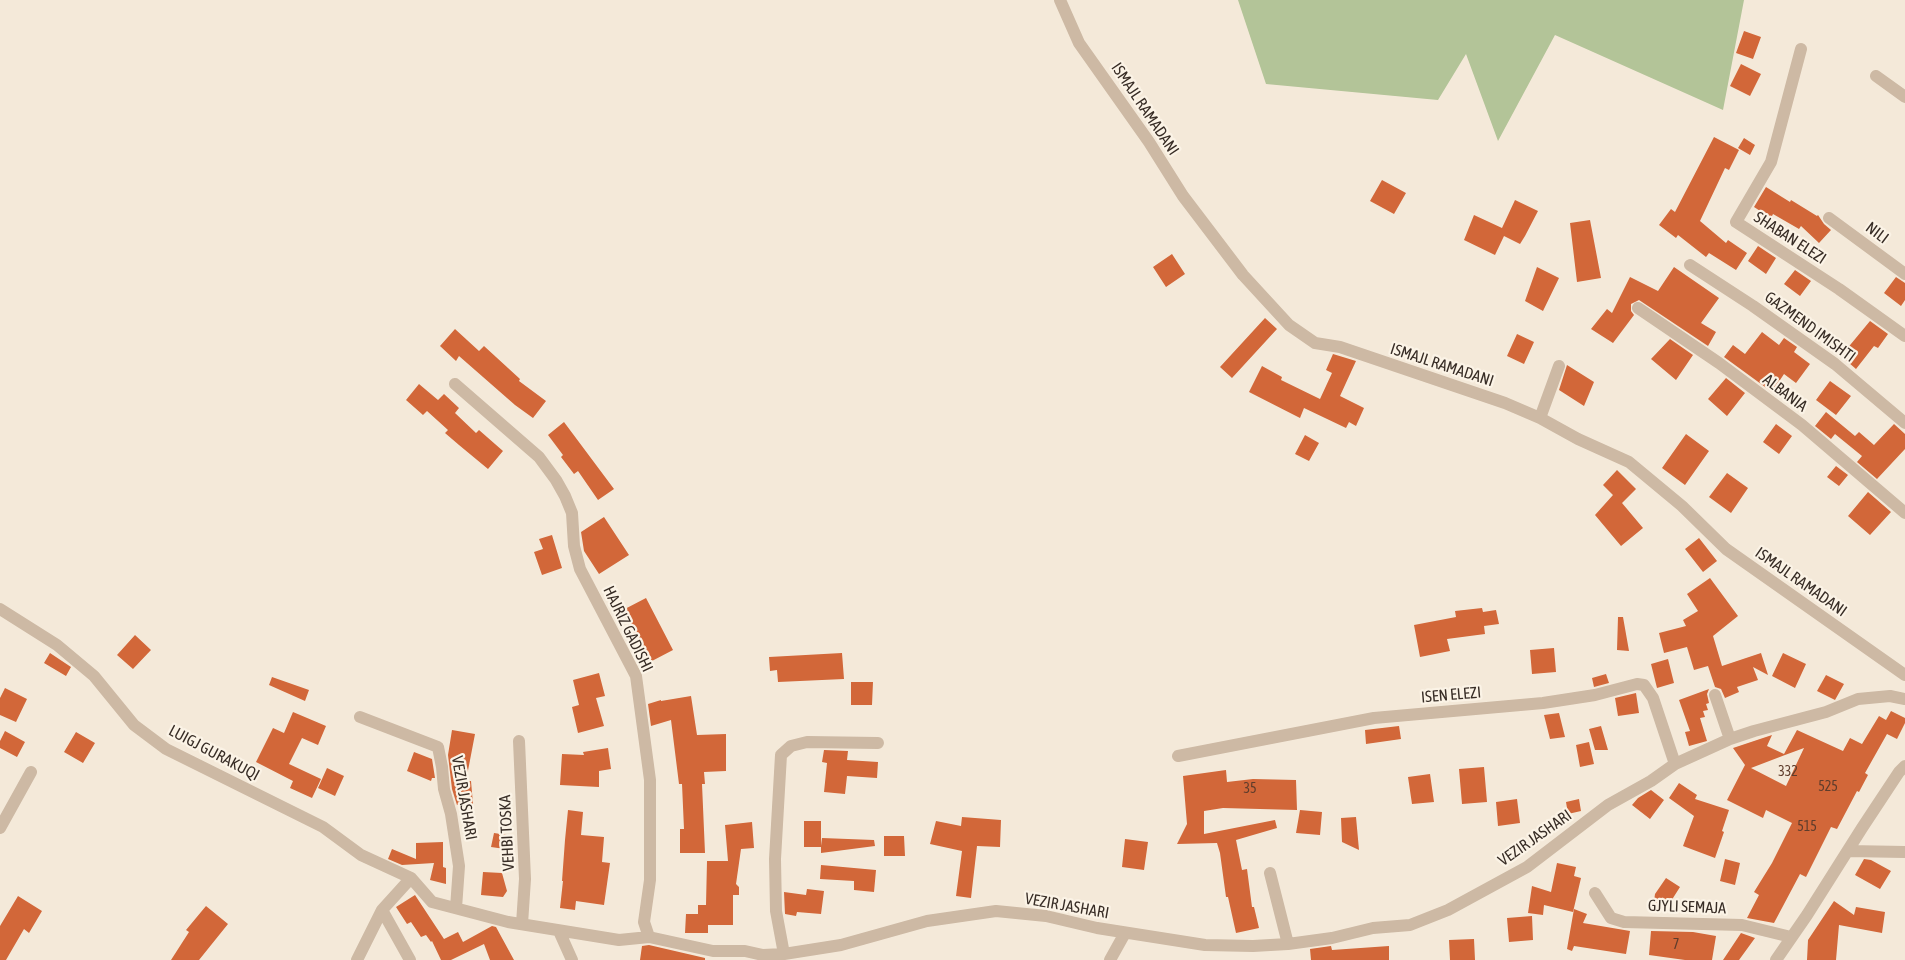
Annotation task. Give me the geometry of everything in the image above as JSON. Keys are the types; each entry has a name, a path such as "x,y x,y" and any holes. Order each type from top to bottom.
{"street":[{"name":"ISMAJL RAMADANI","path":"1060,0 1079,43 1149,142 1183,196 1243,275 1290,325 1315,343 1340,348 1505,403 1630,462 1682,506 1726,550 1905,675"},
{"name":"SHABAN ELEZI","path":"1801,49 1771,162 1736,222 1839,288 1905,336"},
{"path":"1876,76 1905,96"},
{"name":"NILI","path":"1829,218 1905,274"},
{"name":"GAZMEND IMISHTI","path":"1690,265 1753,306 1835,364 1905,423"},
{"name":"ALBANIA","path":"1638,308 1719,363 1802,425 1905,513"},
{"path":"1540,418 1559,366"},
{"name":"HAJRIZ GADISHI","path":"455,384 539,457 556,480 572,513 574,546 580,569 636,676 650,780 650,880 644,922 649,937"},
{"name":"LUIGJ GURAKUQI","path":"0,609 57,645 94,676 134,725 166,748 323,827 361,854 411,878"},
{"name":"ISEN ELEZI","path":"1178,756 1374,718 1543,703 1595,695 1637,684 1644,685 1653,698 1675,764"},
{"path":"1715,695 1730,739"},
{"name":"VEZIR JASHARI","path":"411,878 432,902 522,924 619,940 649,937 713,950 745,951 763,955 784,954 841,945 927,921 996,911 1046,916 1125,933 1205,945 1253,946 1288,944 1332,938 1373,928 1410,925 1448,910 1527,867 1608,805 1651,781 1675,764 1730,739 1826,712 1858,699 1890,696 1905,699"},
{"name":"VEZIR JASHARI","path":"360,717 438,747 444,790 451,814 459,866 456,908"},
{"name":"VEHBI TOSKA","path":"519,741 525,879 522,924"},
{"path":"784,954 776,911 775,859 781,754 792,746 807,742 878,743"},
{"path":"1776,960 1903,771"},
{"path":"0,828 31,772"},
{"path":"1848,851 1905,852"},
{"path":"1270,873 1288,944"},
{"path":"356,960 382,910 411,878"},
{"name":"GJYLI SEMAJA","path":"1595,893 1611,918 1624,922 1742,926 1791,937"},
{"path":"382,910 410,960"},
{"path":"559,931 572,960"},
{"path":"1110,960 1125,933"}],"green space":[{"path":"1238,0 1744,0 1723,110 1555,35 1498,141 1466,54 1438,100 1266,84"}],"building":[{"path":"1744,31 1761,37 1753,59 1736,53"},
{"path":"1741,64 1761,74 1750,96 1730,86"},
{"path":"1714,137 1739,150 1729,170 1725,168 1700,221 1726,243 1728,240 1747,253 1736,270 1709,253 1706,257 1678,235 1676,238 1659,225 1671,209 1675,212"},
{"path":"1744,138 1755,145 1750,155 1738,148"},
{"path":"1382,180 1406,193 1394,214 1370,201"},
{"path":"1766,187 1790,202 1791,200 1818,215 1831,230 1819,243 1801,226 1799,229 1773,214 1771,218 1754,207"},
{"path":"1515,200 1538,211 1520,244 1504,236 1495,255 1464,240 1474,215 1502,228"},
{"path":"1590,220 1601,278 1577,282 1570,223"},
{"path":"1758,246 1776,258 1766,274 1748,261"},
{"path":"1172,254 1185,274 1166,287 1153,267"},
{"path":"1537,267 1559,278 1543,311 1525,301"},
{"path":"1674,267 1719,298 1701,323 1716,332 1708,346 1639,300 1631,304 1631,311 1634,315 1613,343 1591,329 1607,309 1612,313 1630,277 1658,291"},
{"path":"1795,270 1811,281 1800,296 1784,284"},
{"path":"1896,277 1905,283 1905,300 1901,306 1884,293"},
{"path":"1265,318 1277,329 1232,378 1220,367"},
{"path":"1870,321 1888,334 1878,348 1874,346 1856,369 1841,356"},
{"path":"455,329 479,351 484,346 520,379 519,381 546,401 533,418 515,405 459,356 456,361 440,346"},
{"path":"1762,332 1779,345 1784,338 1797,347 1794,352 1810,364 1796,383 1784,374 1772,392 1724,357 1733,345 1745,354"},
{"path":"1517,334 1534,342 1524,364 1507,356"},
{"path":"1670,339 1693,355 1676,380 1651,359"},
{"path":"1333,354 1356,361 1340,396 1364,408 1356,426 1349,422 1346,428 1304,408 1300,418 1249,392 1262,366 1282,377 1281,380 1320,399 1332,373 1326,370"},
{"path":"1567,365 1594,382 1584,406 1559,390"},
{"path":"1726,378 1745,393 1727,416 1708,399"},
{"path":"1830,381 1851,396 1836,415 1816,400"},
{"path":"419,384 438,400 444,394 459,408 455,413 476,433 479,430 503,451 488,469 445,433 448,430 427,411 423,415 406,400"},
{"path":"1826,412 1855,436 1859,432 1874,445 1894,424 1905,434 1905,449 1877,479 1857,462 1862,456 1835,434 1831,439 1815,426"},
{"path":"564,422 614,489 598,500 578,471 574,474 548,435"},
{"path":"1776,424 1792,436 1779,454 1763,442"},
{"path":"1686,434 1709,451 1685,485 1662,468"},
{"path":"1305,435 1319,443 1309,461 1295,454"},
{"path":"1836,466 1848,475 1839,486 1827,477"},
{"path":"1617,470 1636,489 1622,503 1643,528 1621,546 1595,515 1613,495 1603,485"},
{"path":"1727,473 1748,488 1731,513 1709,497"},
{"path":"1868,492 1891,512 1870,535 1848,516"},
{"path":"604,517 629,555 599,574 584,551 581,532"},
{"path":"552,535 562,568 542,575 534,552 543,549 539,539"},
{"path":"1699,538 1717,561 1703,572 1685,549"},
{"path":"1710,578 1738,616 1713,636 1722,666 1761,653 1768,675 1753,667 1758,680 1737,687 1739,692 1725,698 1721,689 1715,687 1708,666 1694,670 1687,647 1664,653 1659,633 1686,626 1683,620 1698,611 1687,594"},
{"path":"646,598 673,650 650,662 621,611"},
{"path":"1482,608 1483,612 1496,610 1499,624 1484,626 1485,634 1447,639 1450,651 1420,657 1414,625 1456,617 1455,611"},
{"path":"1618,617 1623,617 1629,651 1617,650"},
{"path":"135,635 151,650 133,669 117,655"},
{"path":"1554,648 1556,672 1532,674 1530,650"},
{"path":"50,653 71,667 66,676 44,663"},
{"path":"842,653 844,679 778,682 777,670 770,671 769,657"},
{"path":"1783,653 1806,664 1795,688 1772,676"},
{"path":"1668,659 1674,683 1657,688 1651,664"},
{"path":"599,673 605,696 596,698 604,726 578,733 572,707 579,705 573,680"},
{"path":"1606,674 1609,683 1594,687 1592,678"},
{"path":"1826,675 1844,684 1835,700 1817,691"},
{"path":"272,677 309,690 305,701 269,685"},
{"path":"851,682 873,682 872,705 851,705"},
{"path":"5,688 27,699 16,722 0,715 0,698"},
{"path":"1709,689 1707,694 1709,703 1706,704 1708,710 1703,711 1705,717 1700,718 1707,741 1689,746 1685,732 1690,731 1679,700"},
{"path":"1636,693 1639,713 1618,716 1615,698"},
{"path":"691,696 697,735 726,734 726,771 704,772 705,784 702,784 705,853 680,853 680,829 684,829 682,784 679,784 671,720 651,726 648,704 661,700"},
{"path":"1891,711 1905,718 1905,723 1897,739 1887,734 1865,773 1868,775 1859,792 1857,791 1837,829 1831,827 1806,877 1800,874 1774,923 1747,918 1759,895 1754,892 1772,863 1792,823 1766,810 1763,818 1727,800 1745,765 1733,748 1772,735 1767,746 1784,754 1797,730 1843,751 1850,738 1862,744 1879,716 1886,720","holes":["1804,748 1786,786 1751,768"]},
{"path":"293,712 326,726 318,745 302,738 289,764 321,779 312,798 290,788 293,781 256,762 273,728 284,733"},
{"path":"1559,713 1565,737 1550,739 1544,715"},
{"path":"1399,726 1401,739 1366,744 1365,730"},
{"path":"1601,726 1608,750 1595,750 1589,729"},
{"path":"452,730 475,734 466,781 471,781 473,804 457,805 452,789 448,755"},
{"path":"5,731 25,742 17,757 0,748 0,741"},
{"path":"76,732 95,743 83,763 64,752"},
{"path":"1589,742 1594,764 1580,767 1576,745"},
{"path":"608,748 611,769 599,771 599,787 560,785 562,754 584,755 583,752"},
{"path":"824,750 848,751 847,760 878,762 877,778 847,776 845,794 824,792 827,763 822,762"},
{"path":"414,752 432,759 435,778 432,778 431,781 407,771"},
{"path":"1484,767 1487,802 1462,804 1459,769"},
{"path":"327,768 344,776 335,796 318,788"},
{"path":"1226,770 1227,782 1253,779 1296,780 1297,810 1223,808 1204,811 1204,834 1275,820 1277,828 1236,840 1242,870 1247,869 1252,907 1254,907 1259,928 1236,933 1228,897 1226,897 1217,843 1177,844 1187,824 1183,776"},
{"path":"1430,774 1434,802 1412,804 1408,777"},
{"path":"1679,783 1697,795 1695,799 1729,810 1715,858 1683,846 1694,816 1669,798"},
{"path":"1651,790 1664,800 1650,819 1632,805 1638,798"},
{"path":"1517,799 1520,823 1498,826 1496,802"},
{"path":"1579,799 1581,811 1568,814 1566,802"},
{"path":"568,810 583,812 581,835 604,837 602,862 610,863 604,905 576,901 575,910 560,908"},
{"path":"1300,810 1322,812 1320,835 1296,833"},
{"path":"962,817 1001,820 1000,847 977,846 971,898 956,896 962,851 930,844 936,821 961,826"},
{"path":"1356,817 1359,850 1342,842 1341,818"},
{"path":"804,821 821,821 821,846 822,838 874,840 875,846 821,853 821,847 804,847"},
{"path":"752,822 754,848 741,849 736,884 739,887 739,895 733,895 733,925 708,925 708,933 685,933 686,914 698,914 698,905 706,905 707,861 728,861 725,825"},
{"path":"494,833 507,835 505,849 491,847"},
{"path":"884,836 904,836 905,856 884,856"},
{"path":"1125,839 1148,842 1144,870 1122,867"},
{"path":"443,842 443,867 446,868 446,884 430,880 434,863 402,865 388,859 392,849 416,859 416,843"},
{"path":"1725,859 1740,863 1735,885 1720,881"},
{"path":"1864,859 1871,860 1891,871 1880,889 1855,875"},
{"path":"1557,863 1576,867 1574,876 1581,878 1573,912 1544,905 1543,915 1528,913 1532,886 1551,892"},
{"path":"821,865 876,870 874,892 854,890 854,881 820,879"},
{"path":"483,872 502,873 507,891 503,897 481,895"},
{"path":"1666,878 1680,887 1666,909 1654,901 1655,894"},
{"path":"807,889 824,891 821,914 797,912 796,916 785,914 784,892 806,895"},
{"path":"415,895 444,939 458,932 463,942 492,926 496,927 514,960 490,960 484,944 451,960 441,960 432,941 426,935 421,937 411,922 407,924 396,907"},
{"path":"18,896 42,911 29,933 24,929 6,960 0,960 0,926"},
{"path":"1834,901 1854,915 1856,907 1885,912 1882,933 1839,925 1836,960 1807,960 1808,940"},
{"path":"206,906 228,924 199,960 171,960 189,932 186,930"},
{"path":"1574,909 1587,914 1583,923 1630,931 1626,954 1574,946 1572,951 1567,949"},
{"path":"1532,916 1533,940 1509,942 1507,918"},
{"path":"1651,931 1693,932 1716,936 1712,960 1685,960 1649,955"},
{"path":"1741,933 1755,938 1739,960 1723,960"},
{"path":"1474,939 1475,960 1450,960 1449,940"},
{"path":"649,945 705,958 705,960 640,960 642,946"},
{"path":"1331,946 1332,950 1389,946 1389,960 1311,960 1310,949"}]}
